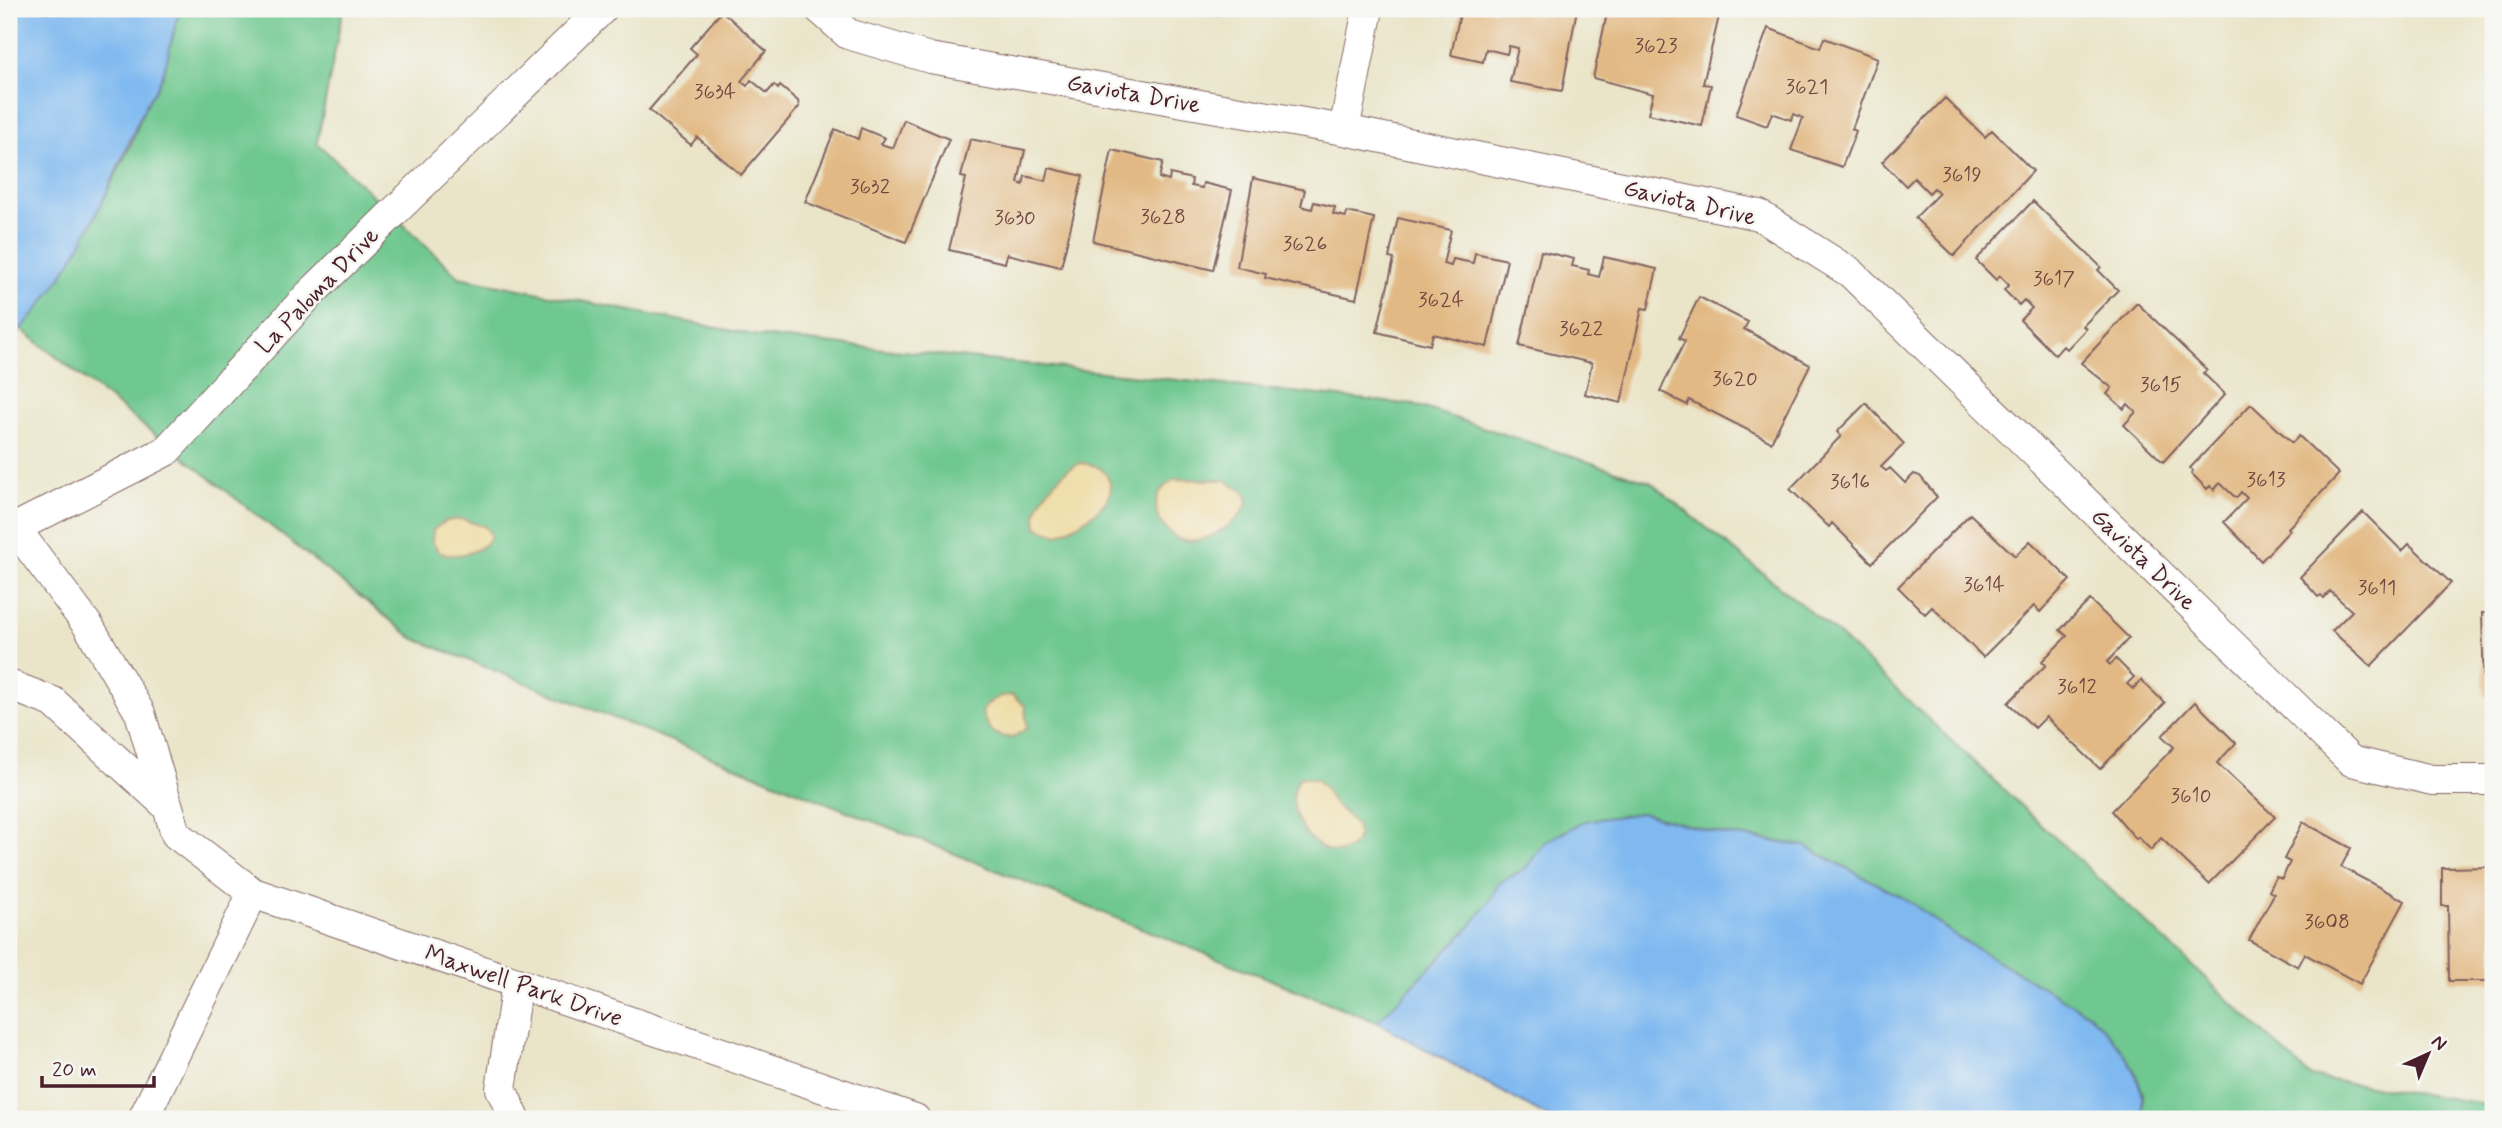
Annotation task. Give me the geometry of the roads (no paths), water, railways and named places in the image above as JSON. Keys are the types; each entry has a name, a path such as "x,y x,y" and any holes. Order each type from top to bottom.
{"street":[{"name":"La Paloma Drive","path":"12,532 166,451 309,295 602,9"},
{"name":"Gaviota Drive","path":"820,9 848,34 930,58 1344,130 1759,215 1851,273 2351,761 2432,780 2493,780"},
{"path":"1344,130 1368,9"},
{"name":"Maxwell Park Drive","path":"12,532 89,627 141,713 176,835 253,893 915,1119"},
{"name":"Maxwell Park Drive","path":"9,685 53,702 168,806"},
{"path":"143,1119 253,893"},
{"path":"515,1119 501,1089 517,983"}],"water":[{"path":"9,9 180,9 160,80 87,232 53,290 9,341"},
{"path":"1641,813 1722,834 1805,846 1909,901 1957,937 2090,1015 2129,1061 2140,1089 2143,1119 1551,1119 1377,1022 1471,926 1491,899 1498,884 1526,868 1545,842 1585,821"}]}
